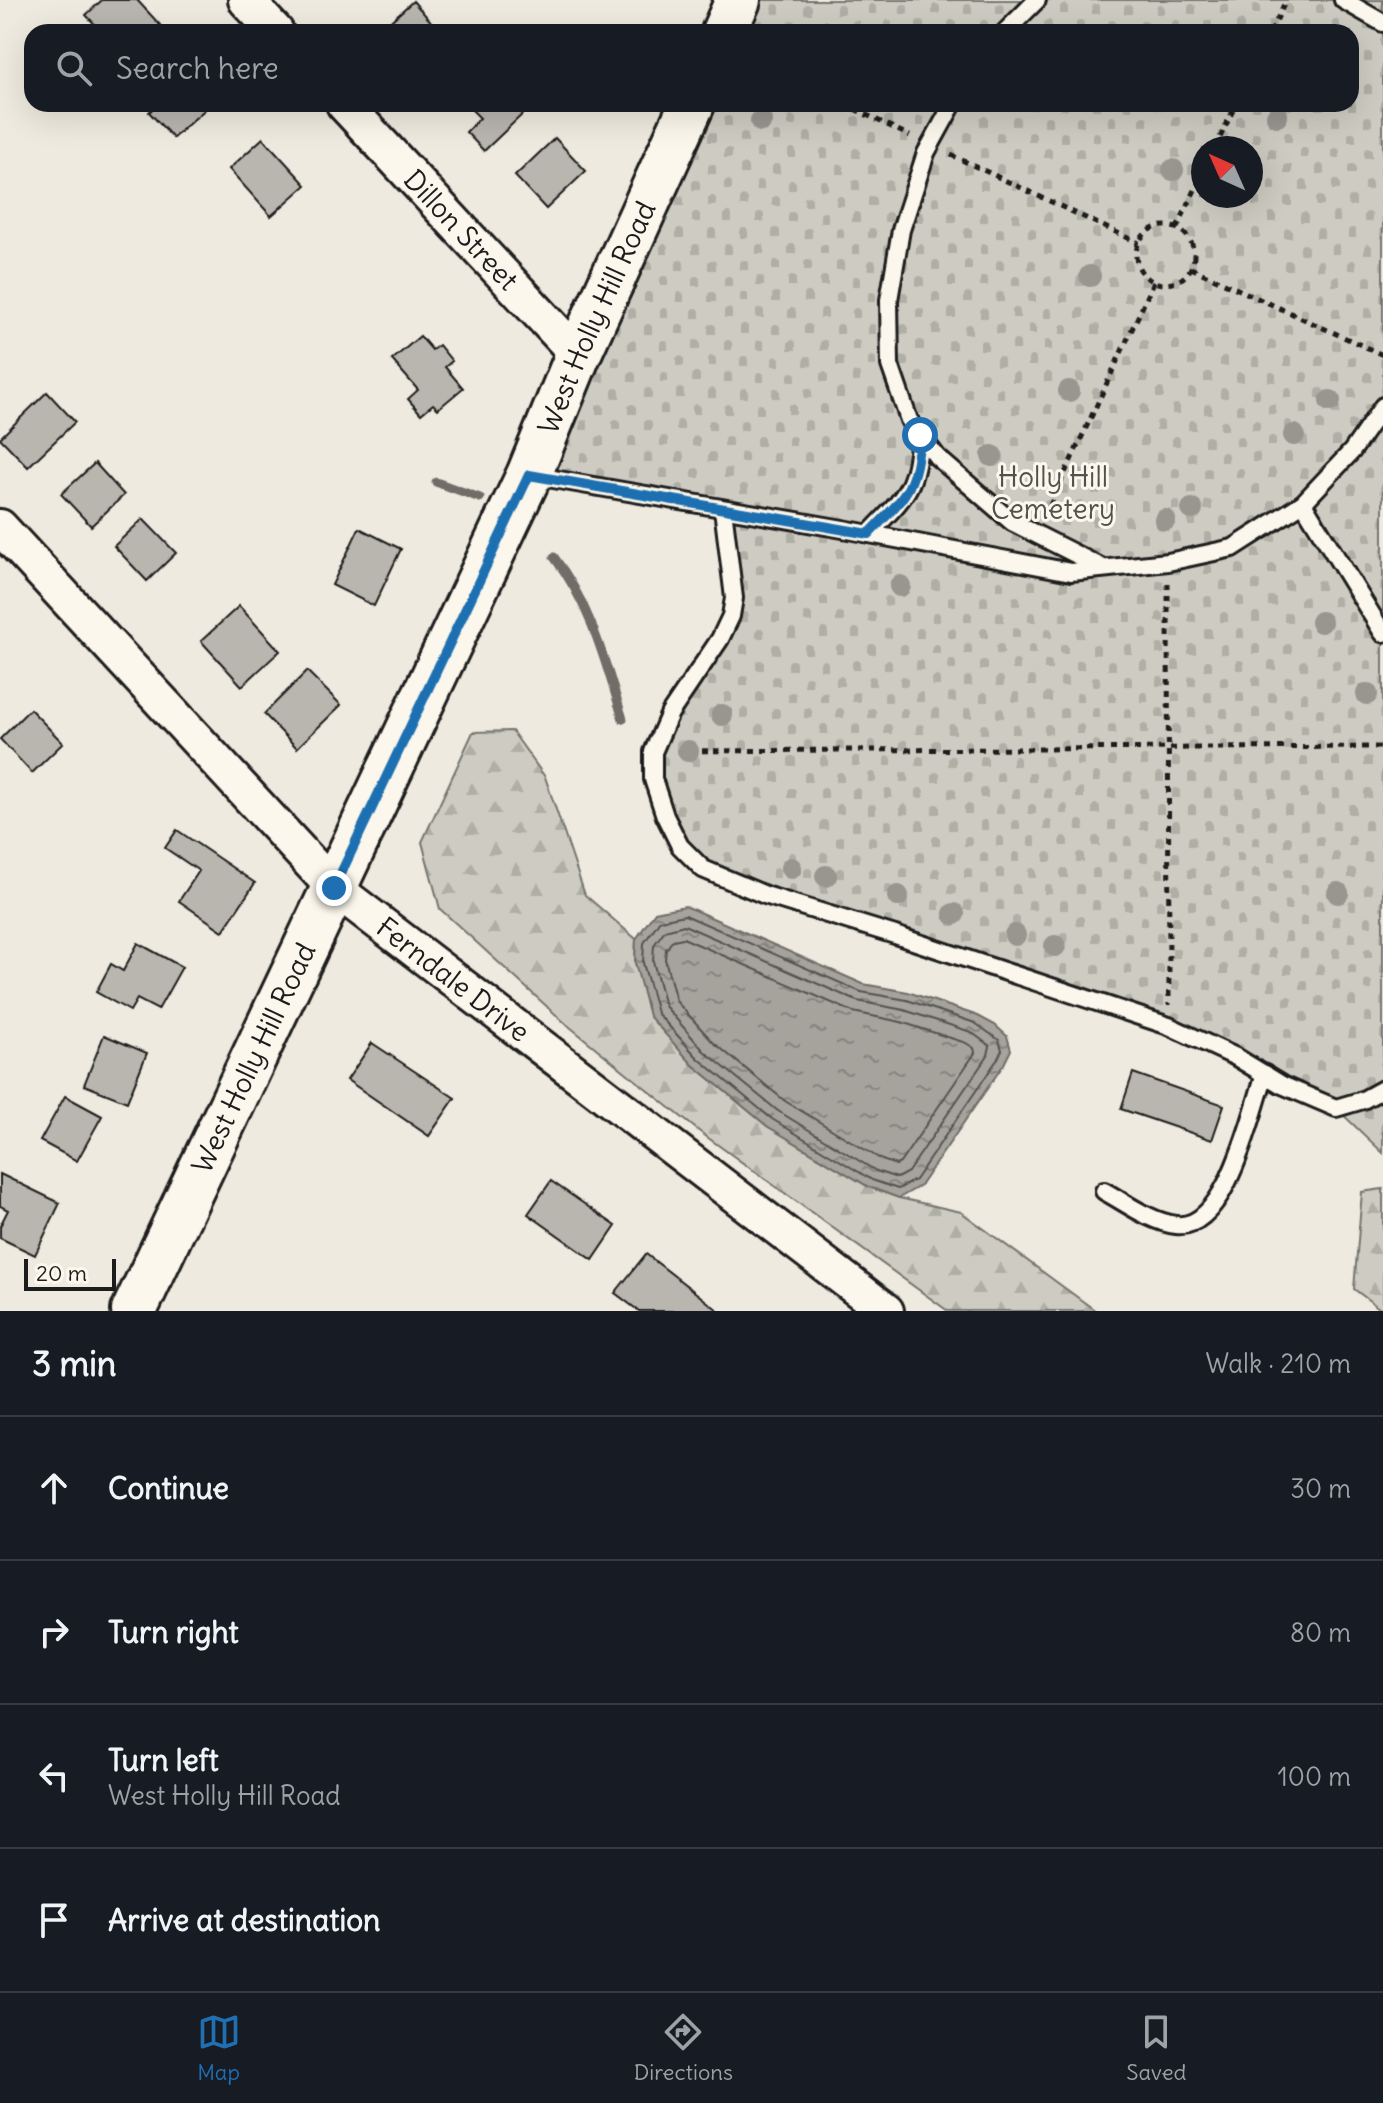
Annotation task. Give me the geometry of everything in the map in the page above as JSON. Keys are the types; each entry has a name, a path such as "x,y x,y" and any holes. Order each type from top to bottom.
{"street":[{"path":"246,0 268,24"},
{"path":"728,24 738,0"},
{"name":"Dillon Street","path":"351,112 578,355"},
{"name":"West Holly Hill Road","path":"134,1311 529,475 578,355 688,112"},
{"name":"Ferndale Drive","path":"0,527 334,888 886,1311"}],"lane":[{"path":"1019,18 1026,0"},
{"path":"1013,24 1037,0"},
{"path":"1343,0 1383,23"},
{"path":"949,112 930,145 901,230 889,300 890,365 909,420 937,457 1012,522 1103,568"},
{"path":"529,475 1071,572 1168,562 1233,548 1303,503 1352,451 1383,406"},
{"path":"869,534 909,491 918,466 920,435"},
{"path":"1303,503 1383,633"},
{"path":"723,509 734,598 731,616 720,639 670,713 653,752 653,779 665,816 680,846 703,869 765,895 1169,1026 1336,1108 1363,1100 1383,1089"},
{"path":"1104,1191 1155,1219 1178,1226 1198,1221 1216,1204 1231,1176 1265,1074"}],"path":[{"path":"1275,24 1286,0"},
{"path":"861,112 1139,243"},
{"path":"1221,136 1232,112"},
{"path":"1177,228 1191,198"},
{"path":"1158,226 1177,228 1191,240 1194,249 1191,268 1177,282 1154,282 1142,273 1137,264 1139,243 1149,230 1158,226"},
{"path":"1191,268 1383,355"},
{"path":"1036,535 1154,282"},
{"path":"1168,562 1169,1026"},
{"path":"653,752 1383,747"}],"green space":[{"name":"Holly Hill Cemetery","path":"738,0 1383,0 1383,1153 1336,1108 1236,1057 703,869 680,846 653,752 731,616 723,509 529,475 688,112 1359,112 1359,24 728,24"},
{"path":"512,731 545,777 585,895 636,939 635,963 692,1064 767,1126 869,1187 899,1198 961,1212 1096,1311 948,1311 700,1132 565,1023 440,909 422,842 473,732"},
{"path":"1383,1189 1383,1311 1354,1289 1362,1192"}],"water":[{"path":"685,906 863,984 908,992 978,1016 1007,1036 1011,1050 1004,1064 920,1186 899,1198 869,1187 767,1126 692,1064 649,1016 635,963 636,939 655,912"}],"building":[{"path":"102,0 137,0 159,24 94,24 86,15"},
{"path":"413,1 433,24 387,24"},
{"path":"149,112 202,112 173,138"},
{"path":"474,112 525,112 484,151 466,132 480,118"},
{"path":"263,138 306,185 271,216 229,169"},
{"path":"555,138 586,171 546,209 515,176"},
{"path":"420,336 432,350 439,345 452,361 445,367 463,388 438,409 433,404 421,414 408,399 418,390 392,360"},
{"path":"47,392 75,422 28,467 0,438"},
{"path":"95,463 124,495 91,526 61,494"},
{"path":"143,519 176,553 147,581 114,546"},
{"path":"359,528 401,549 374,606 332,585"},
{"path":"239,606 280,651 242,686 201,641"},
{"path":"307,671 341,705 297,748 264,714"},
{"path":"30,709 63,743 32,773 0,739"},
{"path":"177,830 255,883 223,931 179,901 199,871 165,848"},
{"path":"138,943 182,967 158,1010 137,999 130,1011 96,992 111,964 123,971"},
{"path":"104,1035 147,1053 127,1102 84,1085"},
{"path":"372,1043 455,1098 429,1136 347,1080"},
{"path":"1133,1073 1224,1105 1212,1140 1121,1109"},
{"path":"65,1096 102,1116 77,1161 40,1141"},
{"path":"0,1174 60,1203 35,1255 0,1238 0,1226 8,1210 0,1206"},
{"path":"551,1181 616,1226 593,1260 528,1214"},
{"path":"646,1254 718,1310 639,1311 615,1293"}],"waterway":[{"path":"436,482 480,498"},
{"path":"554,557 587,614 623,719"}],"route":[{"path":"334,888 529,475 869,534 909,491 918,466 920,435"}]}
